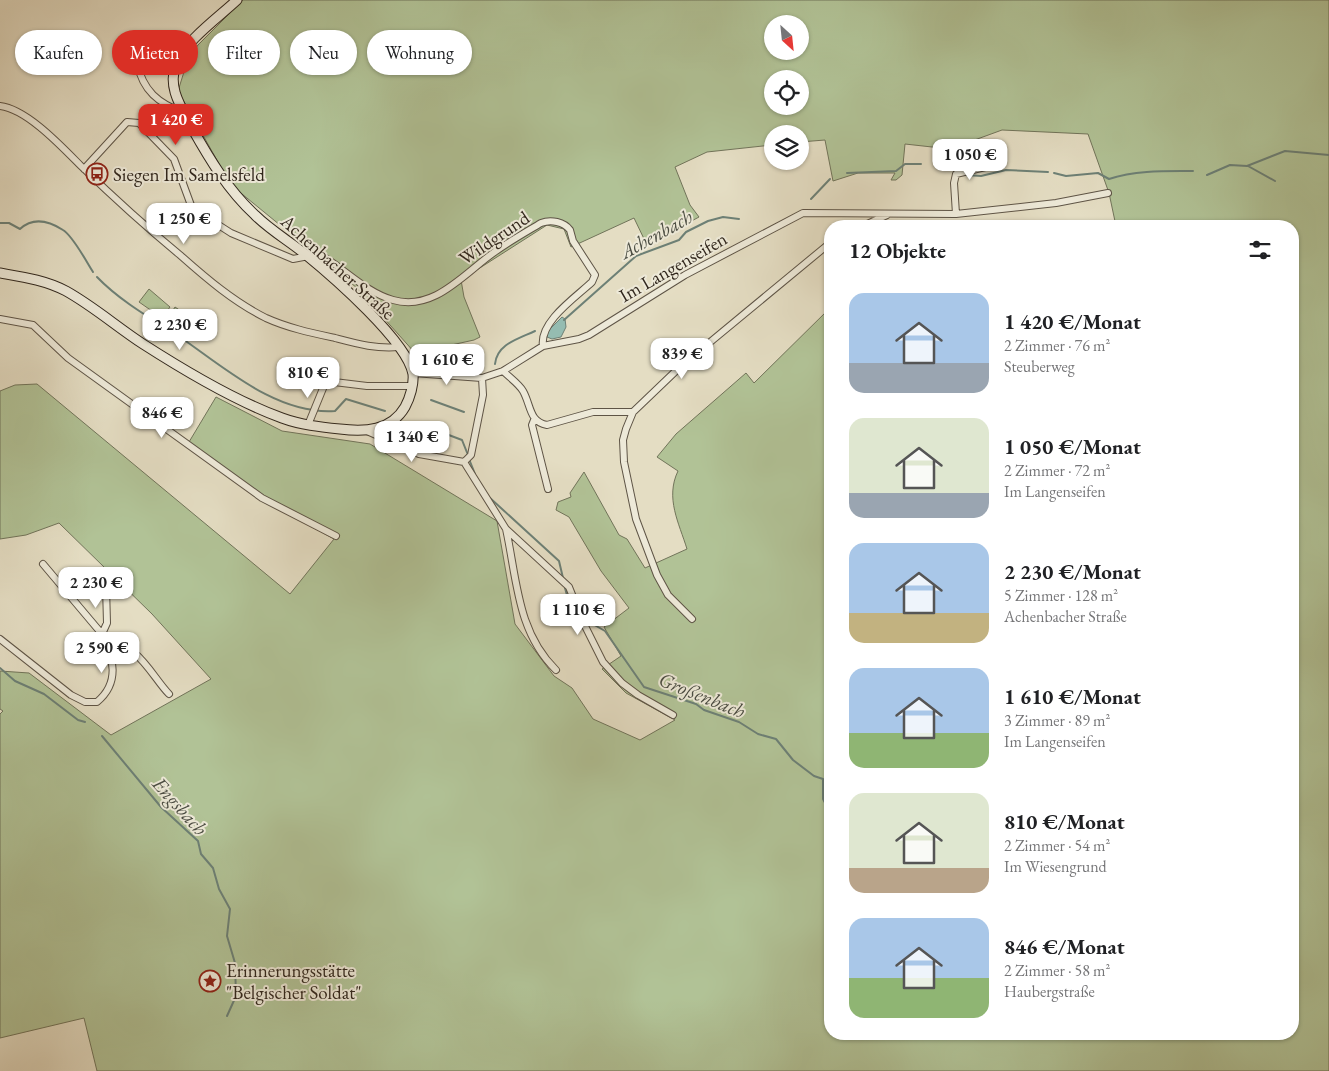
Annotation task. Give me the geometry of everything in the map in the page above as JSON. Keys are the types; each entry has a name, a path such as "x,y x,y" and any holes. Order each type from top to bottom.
{"main road":[{"name":"Achenbacher Straße","path":"237,0 188,45 177,61 173,76 174,93 210,160 232,192 256,216 307,256 360,304 399,347 413,373"},
{"path":"0,272 40,280 56,286 145,345 234,396 282,418 308,425 367,431 381,428 400,414 406,405 412,386 413,373"}],"street":[{"path":"140,75 141,80 156,98 184,113"},
{"path":"0,106 16,111 29,120 150,230 215,285 244,306 268,318 302,331 380,349 399,347"},
{"path":"84,169 127,122 140,123 174,159 192,208 231,233 293,260 307,256"},
{"path":"956,214 954,183 956,174 1002,163"},
{"name":"Im Langenseifen","path":"413,373 482,378 503,371 543,346 579,339 589,335 685,275 803,213 956,214 1056,203 1108,193"},
{"path":"150,230 176,211 192,208"},
{"path":"876,220 890,213"},
{"name":"Wildgrund","path":"307,256 319,254 374,292 394,300 420,302 444,291 495,251 524,233 547,220 559,223 570,230 573,241 596,275 592,282 545,327 542,339 543,346"},
{"path":"692,619 668,595 657,575 636,519 623,450 623,440 633,412 680,367 824,248"},
{"path":"0,319 33,325 68,358 262,498 336,536"},
{"path":"503,371 523,390 534,420 532,425 548,489"},
{"path":"464,462 471,455 483,395 482,378"},
{"path":"308,425 326,381 367,386 412,386"},
{"path":"534,420 547,425 594,412 633,412"},
{"path":"367,431 419,454 464,462 506,529 569,587 583,622 599,654 614,674 638,695 673,715"},
{"path":"506,529 518,600 528,630 547,661 556,670"},
{"path":"0,639 71,695 84,702 96,702 107,694 112,682 112,662 108,646 102,634 43,564"},
{"path":"102,634 107,623 106,588"},
{"path":"108,646 117,644 129,648 169,694"}],"green space":[{"path":"243,0 1329,0 1329,1071 97,1071 84,1018 0,1038 0,714 3,711 0,709 0,671 29,673 111,735 211,679 152,614 59,523 26,535 0,539 0,391 15,385 37,384 290,594 334,539 255,495 189,442 216,397 282,431 370,444 497,521 515,624 554,676 572,688 593,719 640,740 675,720 626,693 602,669 621,656 604,627 629,608 601,571 569,517 556,510 558,502 571,497 570,493 584,472 619,535 627,539 645,568 687,549 673,501 674,481 678,471 657,457 676,434 746,373 754,383 824,314 824,1040 1299,1040 1299,220 1115,220 1109,193 1088,134 1002,130 950,149 905,144 902,175 896,180 891,180 895,173 858,173 833,181 825,140 809,141 809,125 764,125 764,146 707,152 675,167 690,205 699,217 647,245 634,218 571,247 564,229 547,225 461,280 464,297 480,337 415,353 357,288 231,185 178,91 183,75 198,75 198,45 208,35 208,75 280,75 280,30 213,30"},
{"path":"149,289 170,307 162,318 139,302"},
{"path":"175,307 200,324 191,336 167,320"}],"water":[{"path":"562,317 565,319 566,327 561,337 552,339 547,337 548,331"}],"waterway":[{"name":"Achenbach","path":"1207,175 1230,165 1247,166 1285,151 1329,155"},
{"name":"Achenbach","path":"847,173 896,171 905,164 921,164"},
{"path":"1248,166 1275,181"},
{"name":"Achenbach","path":"966,175 981,176 1006,170 1048,172"},
{"name":"Achenbach","path":"1054,173 1066,176 1098,173 1109,179 1140,173 1193,171"},
{"name":"Achenbach","path":"811,199 830,179"},
{"name":"Achenbach","path":"564,320 636,256 679,240 686,232 708,221 723,217 739,219"},
{"name":"Achenbach","path":"0,223 9,223 20,229 25,225 36,222 58,227 71,238 93,272"},
{"name":"Achenbach","path":"97,277 137,309 234,375 272,398 314,410 335,411 346,399 385,411"},
{"name":"Achenbach","path":"495,364 497,357 504,347 535,331"},
{"name":"Achenbach","path":"431,400 464,412"},
{"name":"Großenbach","path":"417,423 462,440 468,455"},
{"name":"Großenbach","path":"469,459 475,474"},
{"name":"Großenbach","path":"490,498 559,561 563,578"},
{"name":"Großenbach","path":"565,588 570,606 577,612"},
{"name":"Großenbach","path":"584,619 605,631 644,687 696,704 704,710 739,722 758,734 776,739 793,760 814,776 823,779 824,801"},
{"path":"0,668 15,681 44,694 78,720 85,722"},
{"name":"Engsbach","path":"102,736 161,807 198,841 201,854 213,868 219,889 230,909 227,936 235,963 236,996 227,1016"}],"place":[{"name":"Siegen Im Samelsfeld","path":"97,174"},
{"name":"Erinnerungsstätte \"Belgischer Soldat\"","path":"210,981"}]}
